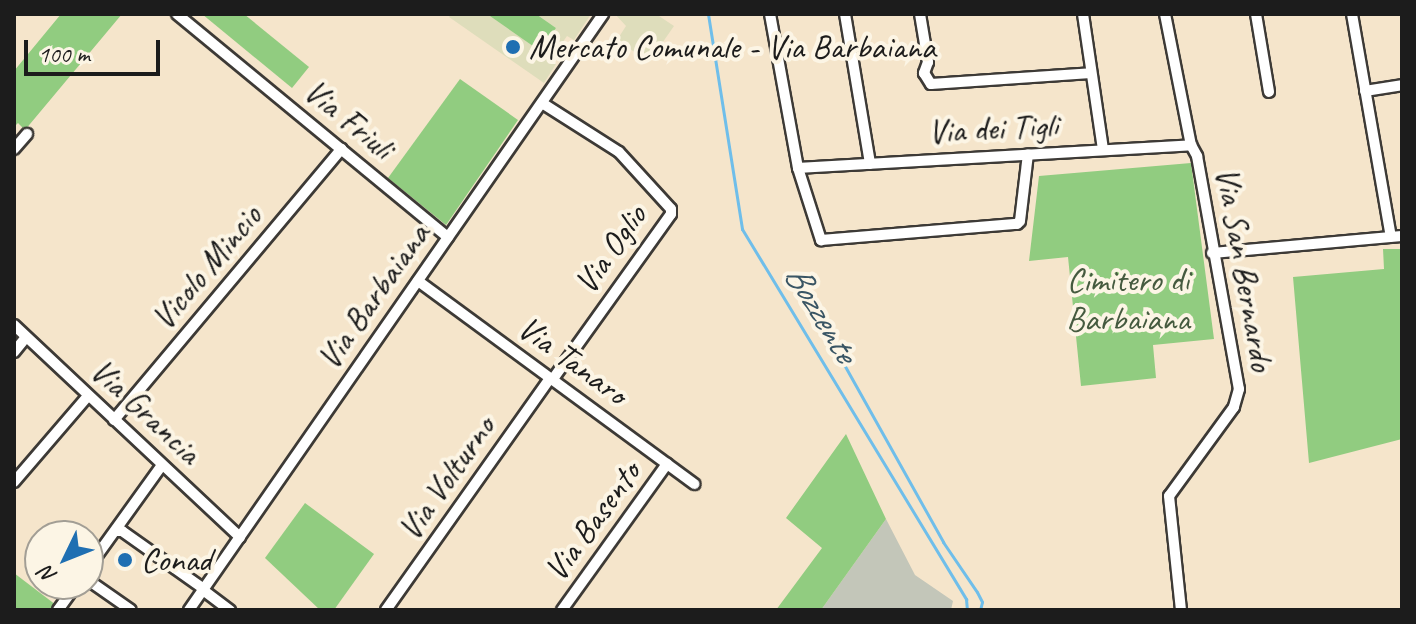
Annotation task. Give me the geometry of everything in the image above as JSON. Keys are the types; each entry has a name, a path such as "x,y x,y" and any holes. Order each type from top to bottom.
{"street":[{"name":"Via Friuli","path":"177,14 448,237"},
{"name":"Via Barbaiana","path":"189,610 603,14"},
{"path":"770,14 798,168 818,236 825,242 1017,224 1020,221 1028,154"},
{"path":"845,14 870,164"},
{"path":"920,14 928,62 925,79 938,85 1091,73"},
{"path":"1083,14 1103,150"},
{"name":"Via San Bernardo","path":"1165,14 1191,145 1197,156 1238,398 1169,496 1181,610"},
{"path":"1256,14 1269,92"},
{"path":"1212,253 1397,237 1365,91 1352,14"},
{"path":"1365,91 1402,85"},
{"name":"Via Oglio","path":"542,103 619,152 671,209 671,214 552,378"},
{"path":"14,149 27,134"},
{"name":"Via dei Tigli","path":"798,168 1191,145"},
{"name":"Vicolo Mincio","path":"114,420 341,149"},
{"name":"Via Tanaro","path":"418,281 694,484"},
{"name":"Via Grancia","path":"14,325 240,537"},
{"path":"14,352 26,337"},
{"name":"Via Volturno","path":"386,610 552,378"},
{"path":"14,482 88,396"},
{"name":"Via Basento","path":"562,610 667,464"},
{"path":"104,547 162,465"},
{"path":"116,531 122,531 230,610"},
{"path":"104,591 131,610"}],"shaded area":[{"name":"Mercato Comunale - Via Barbaiana","path":"451,14 487,14 540,51 556,28 536,14 591,14 574,40 567,36 551,59 556,64 544,83 449,17"},
{"path":"615,14 656,14 674,26 649,62 617,40 626,26"},
{"path":"886,519 915,575 953,601 951,610 821,610"}],"green space":[{"path":"61,14 122,14 25,130 18,123 14,127 14,71"},
{"path":"202,14 244,14 309,67 292,88"},
{"path":"487,14 536,14 556,28 540,51"},
{"path":"460,79 518,120 446,225 388,178"},
{"name":"Cimitero di Barbaiana","path":"1191,163 1214,339 1153,345 1156,378 1081,386 1068,257 1029,261 1039,176"},
{"path":"1383,249 1402,249 1402,439 1309,463 1293,277 1384,269"},
{"path":"846,434 886,519 821,610 776,610 822,548 786,518"},
{"path":"305,503 374,554 334,610 320,610 265,558"},
{"path":"14,573 24,581 24,600 49,600 56,605 51,610 14,610"}],"waterway":[{"name":"Bozzente","path":"708,14 742,229 966,599 967,610"},
{"name":"Bozzente","path":"832,343 943,542 977,592 982,602 980,610"}],"place":[{"name":"Mercato Comunale - Via Barbaiana","path":"513,47"},
{"name":"Conad","path":"125,560"}]}
